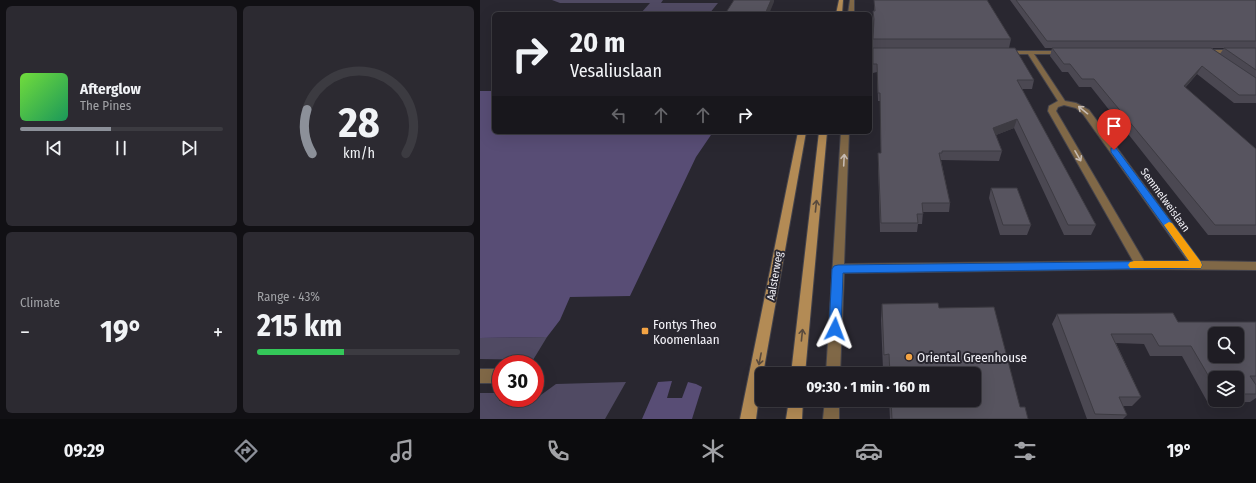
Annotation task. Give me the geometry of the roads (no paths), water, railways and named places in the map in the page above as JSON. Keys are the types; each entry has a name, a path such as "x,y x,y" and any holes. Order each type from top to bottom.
{"main road":[{"path":"839,12 840,0"},
{"name":"Aalsterweg","path":"748,419 802,134"},
{"path":"799,367 824,134"},
{"path":"794,419 795,407"}],"street":[{"path":"851,12 852,0"},
{"path":"872,52 894,52"},
{"path":"998,52 1068,52"},
{"path":"1030,52 1062,102 1053,106 1052,111 1141,265"},
{"path":"1200,52 1256,52"},
{"path":"1208,52 1220,61"},
{"name":"Semmelweislaan","path":"1062,102 1079,107 1086,112 1197,265"},
{"path":"833,367 845,134"},
{"path":"838,269 1141,265 1256,266"},
{"path":"480,376 492,376"},
{"path":"831,419 832,407"}],"place":[{"name":"Fontys Theo Koomenlaan","path":"645,331"},
{"name":"Oriental Greenhouse","path":"909,357"}]}
